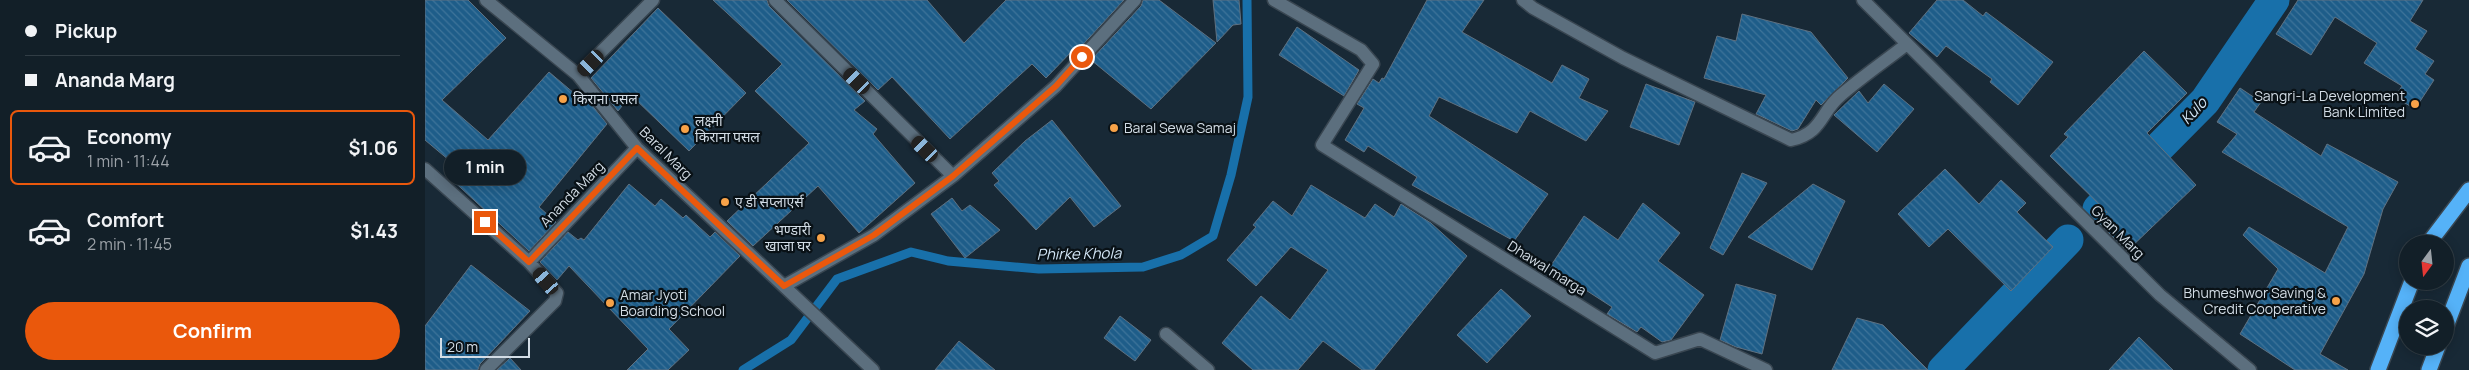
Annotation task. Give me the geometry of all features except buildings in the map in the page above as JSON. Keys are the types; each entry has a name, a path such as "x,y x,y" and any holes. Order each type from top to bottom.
{"highway":[{"path":"2435,235 2469,190"},
{"path":"2454,305 2469,266"},
{"path":"2378,370 2409,290"},
{"path":"2429,370 2435,355"}],"street":[{"name":"Baral Marg","path":"486,0 578,75 637,148 873,370"},
{"path":"578,75 653,0"},
{"path":"775,0 953,176"},
{"path":"784,286 874,235 953,176 1056,86 1135,0"},
{"name":"Dhawal marga","path":"1274,0 1361,50 1373,64 1322,145 1655,354 1700,339 1766,370"},
{"path":"1523,0 1533,8 1623,58 1791,140 1805,137 1819,125 1839,96 1907,44"},
{"name":"Gyan Marg","path":"1863,0 2160,295 2249,370"},
{"name":"Ananda Marg","path":"529,262 637,148"},
{"path":"425,169 529,262 557,293 555,301 486,370"},
{"path":"1166,334 1208,370"}],"waterway":[{"name":"Phirke Khola","path":"743,370 791,340 837,279 911,252 948,261 1039,269 1143,267 1181,255 1213,236 1231,175 1248,97 1247,0"},
{"name":"Kulo","path":"2098,209 2205,101 2274,0"},
{"name":"Kulo","path":"1943,370 2068,240"}],"place":[{"name":"किराना पसल","path":"563,99"},
{"name":"Sangri-La Development Bank Limited","path":"2415,104"},
{"name":"Baral Sewa Samaj","path":"1114,128"},
{"name":"लक्ष्मी किराना पसल","path":"685,129"},
{"name":"ए डी सप्लाएर्स","path":"725,202"},
{"name":"भण्डारी खाजा घर","path":"821,238"},
{"name":"Bhumeshwor Saving & Credit Cooperative","path":"2336,301"},
{"name":"Amar Jyoti Boarding School","path":"610,303"}],"route":[{"path":"485,222 529,262 637,148 784,286 874,235 953,176 1056,86 1082,57"}]}
